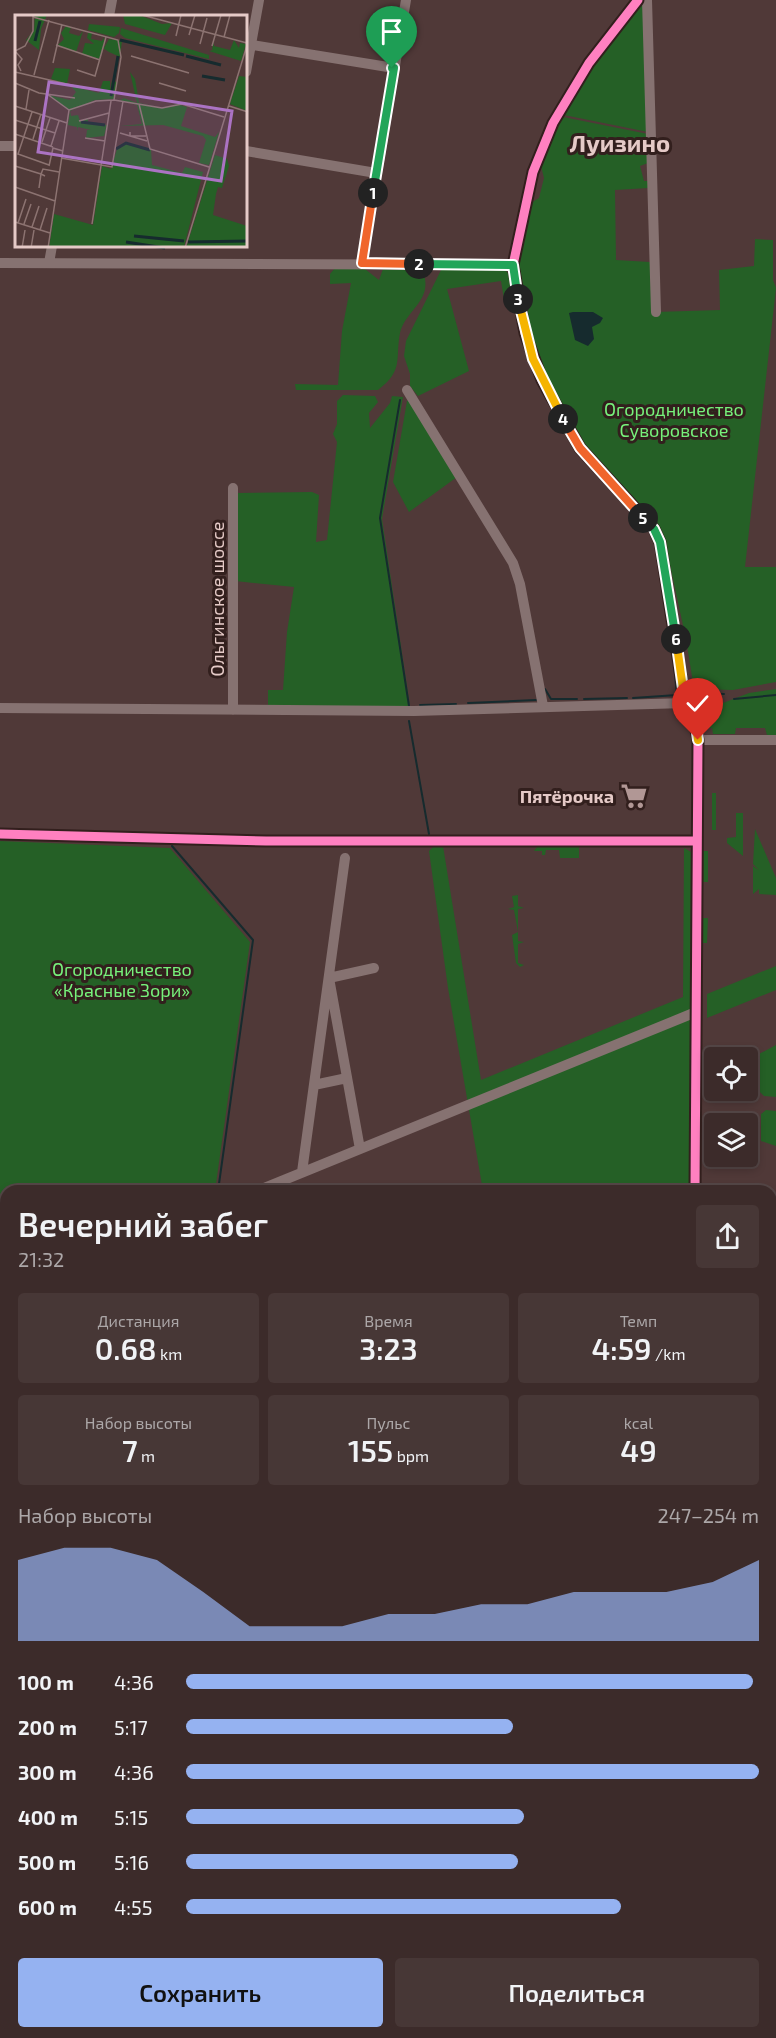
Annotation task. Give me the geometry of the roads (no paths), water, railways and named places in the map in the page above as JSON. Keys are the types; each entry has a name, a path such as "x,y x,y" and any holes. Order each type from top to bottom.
{"street":[{"path":"109,15 112,0"},
{"path":"259,0 248,44 394,68"},
{"path":"362,263 406,0"},
{"path":"638,0 589,63 553,123 533,172 513,265 525,333 550,396 580,448 654,529 660,542 685,703 696,726 698,740 695,1185"},
{"path":"647,0 656,312"},
{"path":"248,151 376,173"},
{"path":"49,264 51,248"},
{"path":"0,263 513,265"},
{"path":"407,390 513,563 520,584 543,706"},
{"name":"Ольгинское шоссе","path":"233,488 233,711"},
{"path":"0,708 414,711 685,703"},
{"path":"698,740 776,740"},
{"path":"0,834 266,841 697,841"},
{"path":"303,1172 345,858"},
{"path":"329,978 374,968"},
{"path":"329,978 360,1149"},
{"path":"271,1185 696,1012"},
{"path":"314,1085 347,1078"}],"water":[{"path":"593,312 603,318 600,323 592,327 594,339 588,346 575,340 569,313"}],"waterway":[{"path":"400,400 380,518 409,706"},
{"path":"633,698 677,695 674,665"},
{"path":"545,689 551,699 577,699"},
{"path":"693,693 724,694"},
{"path":"734,699 776,695"},
{"path":"584,699 627,698"},
{"path":"468,703 536,700"},
{"path":"420,705 456,704"},
{"path":"409,721 429,834"},
{"path":"172,846 253,940 219,1185"}],"place":[{"name":"Пятёрочка","path":"634,796"}],"district":[{"name":"Луизино","path":"620,142"}],"park label":[{"name":"Огородничество Суворовское","path":"674,419"},
{"name":"Огородничество «Красные Зори»","path":"122,979"}]}
